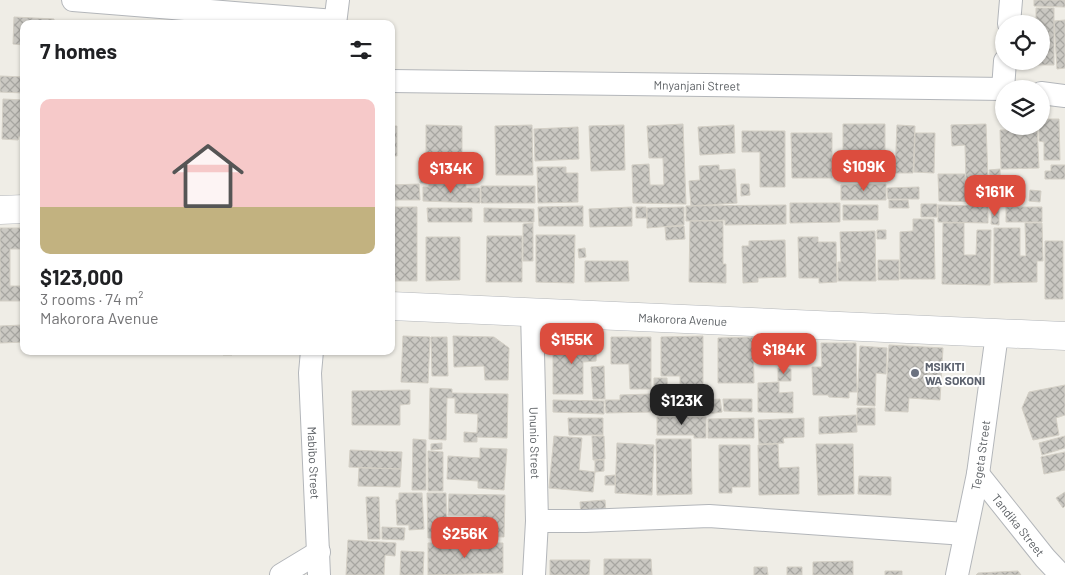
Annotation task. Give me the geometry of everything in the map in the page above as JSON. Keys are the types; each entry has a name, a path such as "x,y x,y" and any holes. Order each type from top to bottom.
{"street":[{"path":"73,0 336,15"},
{"path":"1010,15 1011,0"},
{"name":"Mnyanjani Street","path":"395,82 995,89"},
{"path":"1050,94 1065,96"},
{"path":"0,210 20,209"},
{"name":"Makorora Avenue","path":"395,306 1065,336"},
{"name":"Ununio Street","path":"532,311 537,521 534,575"},
{"name":"Tegeta Street","path":"957,575 978,474 998,334"},
{"name":"Mabibo Street","path":"312,355 310,373 319,575"},
{"name":"Tandika Street","path":"978,474 1045,558 1061,575"},
{"path":"537,521 709,516 965,534"},
{"path":"280,575 319,552"}],"building":[{"path":"1034,0 1065,0 1065,7 1034,6"},
{"path":"1036,8 1054,8 1054,65 1050,65 1050,15 1036,15"},
{"path":"14,17 54,19 20,20 20,45 13,44"},
{"path":"1065,20 1065,68 1057,69 1054,21"},
{"path":"0,76 20,77 20,93 0,92"},
{"path":"3,99 20,100 20,136 18,140 2,139"},
{"path":"1050,119 1059,119 1060,160 1044,160 1044,142 1039,141 1039,135 1050,135"},
{"path":"683,124 686,204 633,203 632,165 649,164 650,185 664,185 663,158 649,158 647,126"},
{"path":"843,124 885,124 885,161 870,161 870,180 843,180"},
{"path":"986,124 988,180 966,181 965,145 952,146 951,125"},
{"path":"426,125 462,126 462,171 426,171"},
{"path":"532,125 533,175 496,175 495,126"},
{"path":"624,125 625,170 591,171 589,126"},
{"path":"734,125 735,153 700,155 698,127"},
{"path":"897,125 915,126 913,173 895,173"},
{"path":"395,126 397,126 397,156 395,156"},
{"path":"578,127 579,159 535,161 534,129"},
{"path":"742,131 785,131 785,187 760,187 760,152 742,152"},
{"path":"791,133 832,133 832,178 792,178"},
{"path":"915,133 935,133 934,173 914,172"},
{"path":"1000,135 1037,135 1039,168 1001,169"},
{"path":"719,165 719,170 735,169 737,203 691,206 689,181 700,180 699,166"},
{"path":"1051,165 1065,165 1065,179 1045,179 1045,171 1051,171"},
{"path":"537,167 566,167 566,173 578,173 578,202 538,203"},
{"path":"1000,169 1001,201 995,201 989,170"},
{"path":"420,172 429,172 429,183 420,183"},
{"path":"938,174 965,174 965,186 990,187 991,202 939,201"},
{"path":"419,184 420,200 395,200 395,185"},
{"path":"429,184 466,184 466,188 480,188 480,203 423,201 423,187 429,187"},
{"path":"741,184 749,184 750,195 741,196"},
{"path":"886,184 886,200 841,200 841,185"},
{"path":"481,186 535,186 535,203 481,203"},
{"path":"919,187 919,199 888,199 887,188"},
{"path":"1030,190 1041,191 1040,202 1029,201"},
{"path":"889,200 908,200 909,208 889,208"},
{"path":"790,203 840,203 840,222 790,223"},
{"path":"921,204 937,204 937,217 921,217"},
{"path":"786,205 786,224 725,225 725,220 686,221 686,206"},
{"path":"843,205 878,205 878,220 843,220"},
{"path":"938,205 988,206 988,223 938,222"},
{"path":"583,206 583,226 539,226 538,207"},
{"path":"395,207 417,207 417,281 395,281"},
{"path":"632,207 632,226 590,227 589,209"},
{"path":"636,207 646,207 647,218 636,218"},
{"path":"684,207 684,225 647,228 647,208"},
{"path":"1006,207 1042,207 1042,222 1006,222"},
{"path":"427,208 472,208 472,222 428,222"},
{"path":"484,208 534,209 534,222 484,222"},
{"path":"992,209 999,209 999,225 991,224"},
{"path":"913,219 934,219 935,279 900,279 900,232 913,231"},
{"path":"690,221 723,221 723,264 726,264 726,283 689,282"},
{"path":"533,223 533,261 523,261 523,224"},
{"path":"943,223 964,223 964,255 976,255 977,230 991,230 990,285 942,284"},
{"path":"1025,223 1042,223 1043,261 1037,261 1037,282 994,283 994,228 1020,228 1020,256 1026,256"},
{"path":"684,226 685,239 666,240 665,227"},
{"path":"0,228 20,228 20,249 10,249 10,286 20,286 20,301 0,301"},
{"path":"877,230 886,230 886,239 877,239"},
{"path":"875,231 876,281 838,281 838,262 841,262 840,232"},
{"path":"536,235 575,235 574,283 536,282"},
{"path":"487,236 522,236 522,282 486,282"},
{"path":"426,237 460,237 460,280 426,281"},
{"path":"798,237 818,237 818,242 836,242 837,282 819,283 819,278 799,278"},
{"path":"785,240 786,277 758,278 758,282 743,283 742,246 749,246 749,241"},
{"path":"1045,241 1063,241 1063,299 1045,299"},
{"path":"585,248 586,257 579,258 578,249"},
{"path":"878,260 899,260 899,280 878,280"},
{"path":"585,261 628,261 629,281 585,282"},
{"path":"20,325 20,342 0,343 0,326"},
{"path":"403,336 430,337 428,383 401,382"},
{"path":"453,336 494,337 509,348 508,380 485,380 484,366 454,367"},
{"path":"703,336 703,390 680,390 680,376 661,376 661,337"},
{"path":"431,337 447,337 448,376 432,376"},
{"path":"611,337 651,337 651,389 630,389 629,364 611,364"},
{"path":"753,337 754,383 718,383 718,338"},
{"path":"569,338 597,338 596,361 583,362 583,394 553,394 553,354"},
{"path":"821,343 856,343 857,392 849,392 849,398 813,395 812,367 822,367"},
{"name":"MSIKITI WA SOKONI","path":"889,345 943,348 940,400 909,398 908,412 885,411"},
{"path":"860,346 887,348 886,374 876,373 875,406 857,405"},
{"path":"604,366 605,399 593,399 591,367"},
{"path":"778,368 791,369 791,381 778,381"},
{"path":"654,378 667,378 668,413 654,413"},
{"path":"779,382 779,393 793,392 793,413 758,412 758,383"},
{"path":"1065,385 1065,415 1056,418 1059,435 1033,440 1022,408 1029,392"},
{"path":"430,388 452,389 452,393 508,394 507,438 477,437 477,442 464,442 464,432 477,433 478,414 455,413 455,398 447,398 446,440 429,439"},
{"path":"410,390 410,404 400,405 400,425 352,425 352,391"},
{"path":"650,394 651,412 606,413 605,400 620,400 620,395"},
{"path":"690,397 690,414 669,415 668,398"},
{"path":"720,399 722,412 707,414 706,400"},
{"path":"723,399 752,399 752,412 724,411"},
{"path":"553,400 604,401 604,414 553,412"},
{"path":"857,408 875,408 875,425 857,425"},
{"path":"856,415 857,432 819,434 819,417"},
{"path":"657,417 706,417 706,438 694,438 694,435 657,435"},
{"path":"568,418 603,418 603,435 569,435"},
{"path":"754,418 754,438 708,438 708,419"},
{"path":"804,418 804,437 783,438 784,443 759,444 758,420"},
{"path":"554,436 582,438 579,470 595,472 593,492 549,488"},
{"path":"592,436 604,436 605,459 593,460"},
{"path":"1065,436 1065,448 1042,455 1039,443"},
{"path":"413,439 426,440 426,490 412,490"},
{"path":"656,439 691,439 692,494 657,495"},
{"path":"442,443 442,449 431,450 431,444"},
{"path":"617,443 654,445 652,495 615,493"},
{"path":"778,444 779,468 799,467 799,494 759,495 758,445"},
{"path":"816,444 853,444 854,494 818,495"},
{"path":"719,445 750,445 750,487 732,487 732,493 719,493"},
{"path":"480,448 507,449 504,490 478,488 478,481 447,479 448,456 480,458"},
{"path":"350,450 402,452 401,469 349,467"},
{"path":"428,451 443,452 443,491 428,491"},
{"path":"1065,452 1065,470 1044,474 1041,457"},
{"path":"595,460 604,460 604,471 595,472"},
{"path":"359,468 401,469 400,487 358,486"},
{"path":"615,475 615,485 605,485 605,476"},
{"path":"859,476 891,477 891,495 858,494"},
{"path":"1065,492 1065,506 1063,508 1056,498"},
{"path":"399,493 422,493 424,529 409,530 409,525 397,525 396,500 399,500"},
{"path":"427,493 446,493 447,538 428,538"},
{"path":"449,494 505,495 504,537 480,536 481,516 448,515"},
{"path":"366,497 379,497 380,539 368,539"},
{"path":"605,500 606,513 581,515 580,502"},
{"path":"382,527 405,528 404,540 382,539"},
{"path":"348,540 396,543 395,556 385,555 384,575 346,575"},
{"path":"428,543 503,543 503,573 428,575"},
{"path":"401,551 424,552 423,575 400,575"},
{"path":"604,559 651,559 652,575 604,575"},
{"path":"550,560 590,560 589,575 550,575"},
{"path":"853,561 853,575 813,575 813,562"},
{"path":"754,567 767,567 768,575 754,575"},
{"path":"787,567 802,567 802,575 787,575"},
{"path":"885,571 902,571 902,575 885,575"},
{"path":"1018,571 1021,575 976,575 978,573"}],"place":[{"name":"MSIKITI WA SOKONI","path":"915,373"}]}
